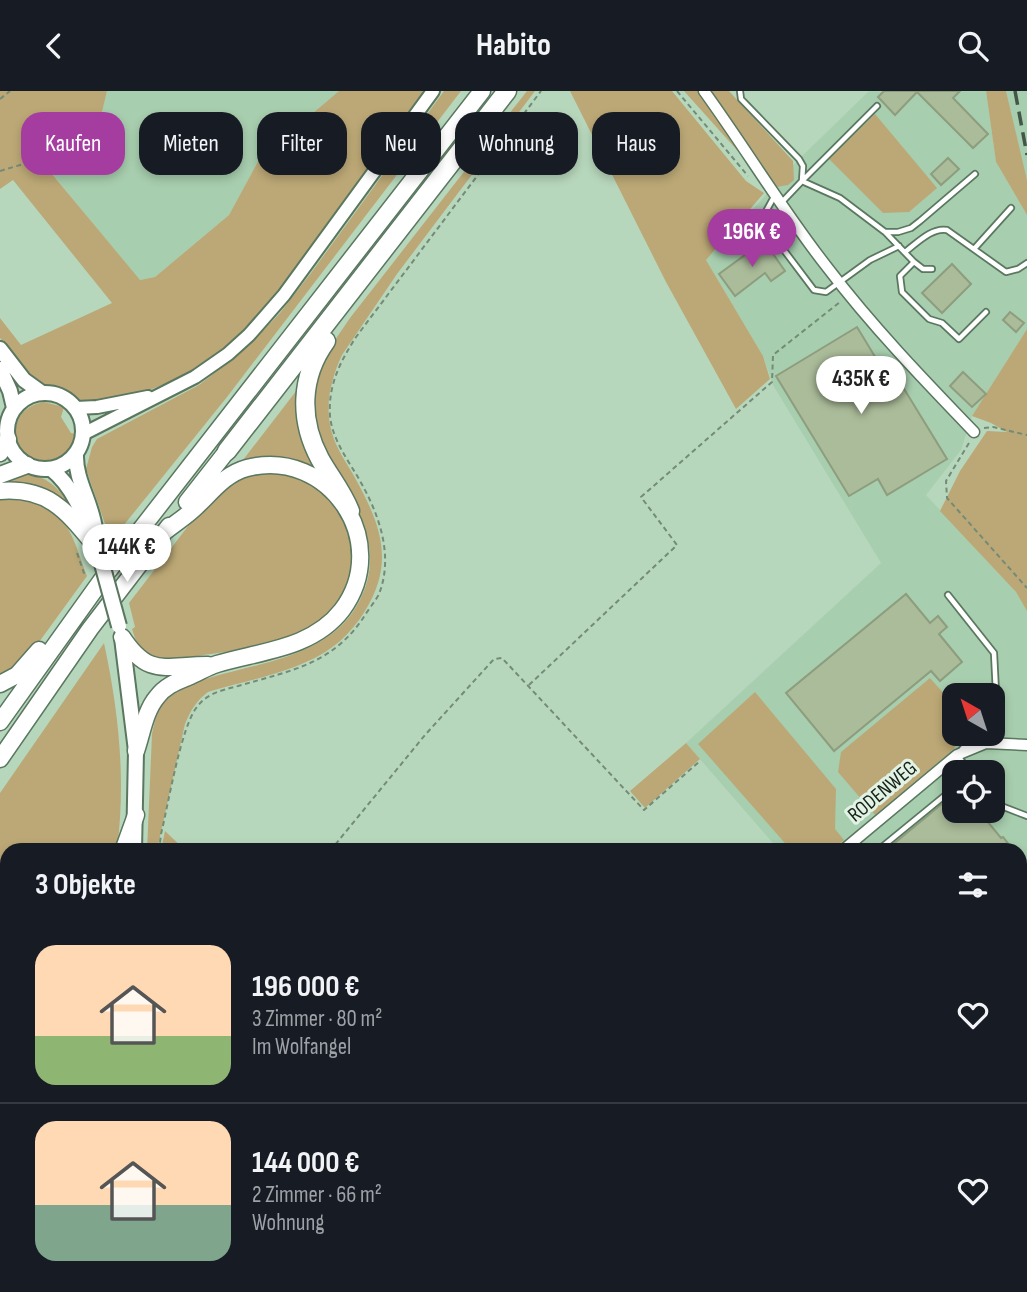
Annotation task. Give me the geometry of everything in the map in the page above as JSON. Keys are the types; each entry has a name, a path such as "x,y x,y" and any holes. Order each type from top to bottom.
{"highway":[{"path":"0,722 74,618 482,91"},
{"path":"0,759 82,639 507,91"},
{"path":"136,751 149,712 159,694 176,682 214,665 308,638 341,612 353,590 360,564 359,541 343,493 313,443 306,420 304,400 312,366 330,337 342,305"},
{"path":"0,475 27,465"},
{"path":"163,533 225,479 246,469 264,465 292,468 311,475 328,487 349,511"},
{"path":"0,491 24,491 57,504 73,518 98,551"},
{"path":"0,684 24,668 39,650 74,618"},
{"path":"120,631 135,656 148,665 214,665"},
{"path":"126,843 136,815"}],"main road":[{"path":"0,349 24,380 42,393"},
{"path":"0,369 14,408"},
{"path":"76,454 63,465 51,469 27,465 4,446 8,422 14,408 22,400 42,393 57,394 76,408 83,423 83,434 76,454 77,470 93,515 98,551 120,631 136,751 134,843"},
{"path":"51,469 74,497 98,551"}],"street":[{"path":"83,434 161,395 216,363 240,344 266,317 433,91"},
{"path":"704,91 839,283 974,432"},
{"path":"76,408 97,407 161,395"},
{"name":"RODENWEG","path":"858,843 957,755 986,743 1027,745"}],"lane":[{"path":"740,91 741,99 799,159 803,166 802,181"},
{"path":"877,106 802,181 778,199 764,215 765,225 814,290 826,292 870,260 900,246"},
{"path":"885,232 911,228 975,174"},
{"path":"802,181 839,198 885,232 923,269 932,269"},
{"path":"974,249 1011,208"},
{"path":"905,252 941,228 1006,272 1027,263"},
{"path":"914,261 900,276 902,292 929,319 942,323 958,339 986,312"},
{"path":"948,595 995,653 996,683"},
{"path":"961,760 957,755 965,746"},
{"path":"887,843 942,797"},
{"path":"1005,807 1027,816"}],"path":[{"path":"0,99 10,91"},
{"path":"677,91 742,171 759,183 764,178"},
{"path":"0,171 21,164"},
{"path":"529,685 677,545 641,497 772,381 772,355 849,295"},
{"path":"1027,435 993,426 974,432 946,481 947,498 1027,588"},
{"path":"77,553 86,577"},
{"path":"337,843 488,663 502,658 644,810 700,761"}],"shaded area":[{"path":"0,91 107,91 102,112 21,112 21,175 53,175 140,280 155,277 229,215 257,164 257,175 347,175 347,112 314,112 339,91 427,91 412,112 361,112 361,175 366,175 280,293 238,339 189,374 147,391 92,403 81,401 63,389 37,384 0,338 0,318 21,345 112,303 13,180 0,189"},
{"path":"107,91 339,91 314,112 257,112 257,164 229,215 155,277 139,280 53,175 125,175 125,112 102,112"},
{"path":"444,91 461,91 441,117 441,112 429,112"},
{"path":"527,91 535,91 519,112 511,112"},
{"path":"570,91 672,91 746,181 764,193 706,260 763,356 770,379 736,409 666,282 612,175 680,175 680,112 592,112 592,135"},
{"path":"684,91 729,91 793,161 794,180 788,185 771,188"},
{"path":"869,91 986,91 996,162 1027,215 1027,329 972,416 961,450 926,495 1016,592 1027,610 1027,843 773,843 686,743 881,563 773,385 763,356 706,260 799,159"},
{"path":"986,91 1006,91 1027,180 1027,215 996,162"},
{"path":"1006,91 1027,91 1027,180 1023,166"},
{"path":"875,114 937,188 909,212 883,213 829,159"},
{"path":"383,175 397,175 227,397 111,541 86,469 97,439 199,385 239,354 280,313"},
{"path":"462,175 472,175 397,274 342,355 330,393 332,433 371,510 381,542 380,575 374,593 353,628 324,653 283,671 208,692 197,702 185,724 159,843 147,843 152,734 158,711 168,696 186,685 274,661 314,645 332,634 347,620 359,602 369,573 369,547 362,522 324,451 314,426 311,399 315,378 338,336"},
{"path":"1027,329 1027,611 1016,592 940,511 960,471 987,431 1007,432 972,416"},
{"path":"300,386 319,468 316,472 290,462 272,459 244,462 243,460"},
{"path":"44,402 64,407 61,417 71,433 76,434 69,449 59,458 47,462 25,455 18,446 15,434 18,420 23,413"},
{"path":"264,471 291,474 306,479 324,492 338,509 347,528 351,568 346,588 335,606 307,629 267,644 169,660 158,660 139,650 132,629 135,627 129,603 205,504 232,481"},
{"path":"17,475 36,476 50,483 72,508 0,484"},
{"path":"15,498 33,502 57,515 71,534 87,576 34,649 21,663 0,677 0,499"},
{"path":"104,643 120,746 121,798 118,843 0,843 0,793"},
{"path":"930,678 942,692 942,746 956,746 875,815 838,772 841,752"},
{"path":"755,692 836,789 835,829 844,840 840,843 785,843 698,744"},
{"path":"686,743 700,759 645,808 630,791"},
{"path":"165,831 178,843 162,843"}],"building":[{"path":"884,91 960,91 953,98 988,134 973,148 917,92 895,115 878,97"},
{"path":"948,158 959,169 941,185 931,174"},
{"path":"764,241 785,271 771,281 765,273 735,296 719,274"},
{"path":"952,264 971,284 942,313 922,293"},
{"path":"1010,312 1024,323 1016,332 1003,320"},
{"path":"857,327 880,365 887,361 947,459 887,495 878,479 849,496 776,376"},
{"path":"963,372 986,394 972,407 950,386"},
{"path":"906,594 930,623 938,616 947,627 939,634 962,662 940,681 931,671 834,751 786,693"},
{"path":"942,804 942,823 989,823 1008,843 895,843"}],"railway":[{"path":"1015,91 1027,155"}]}
